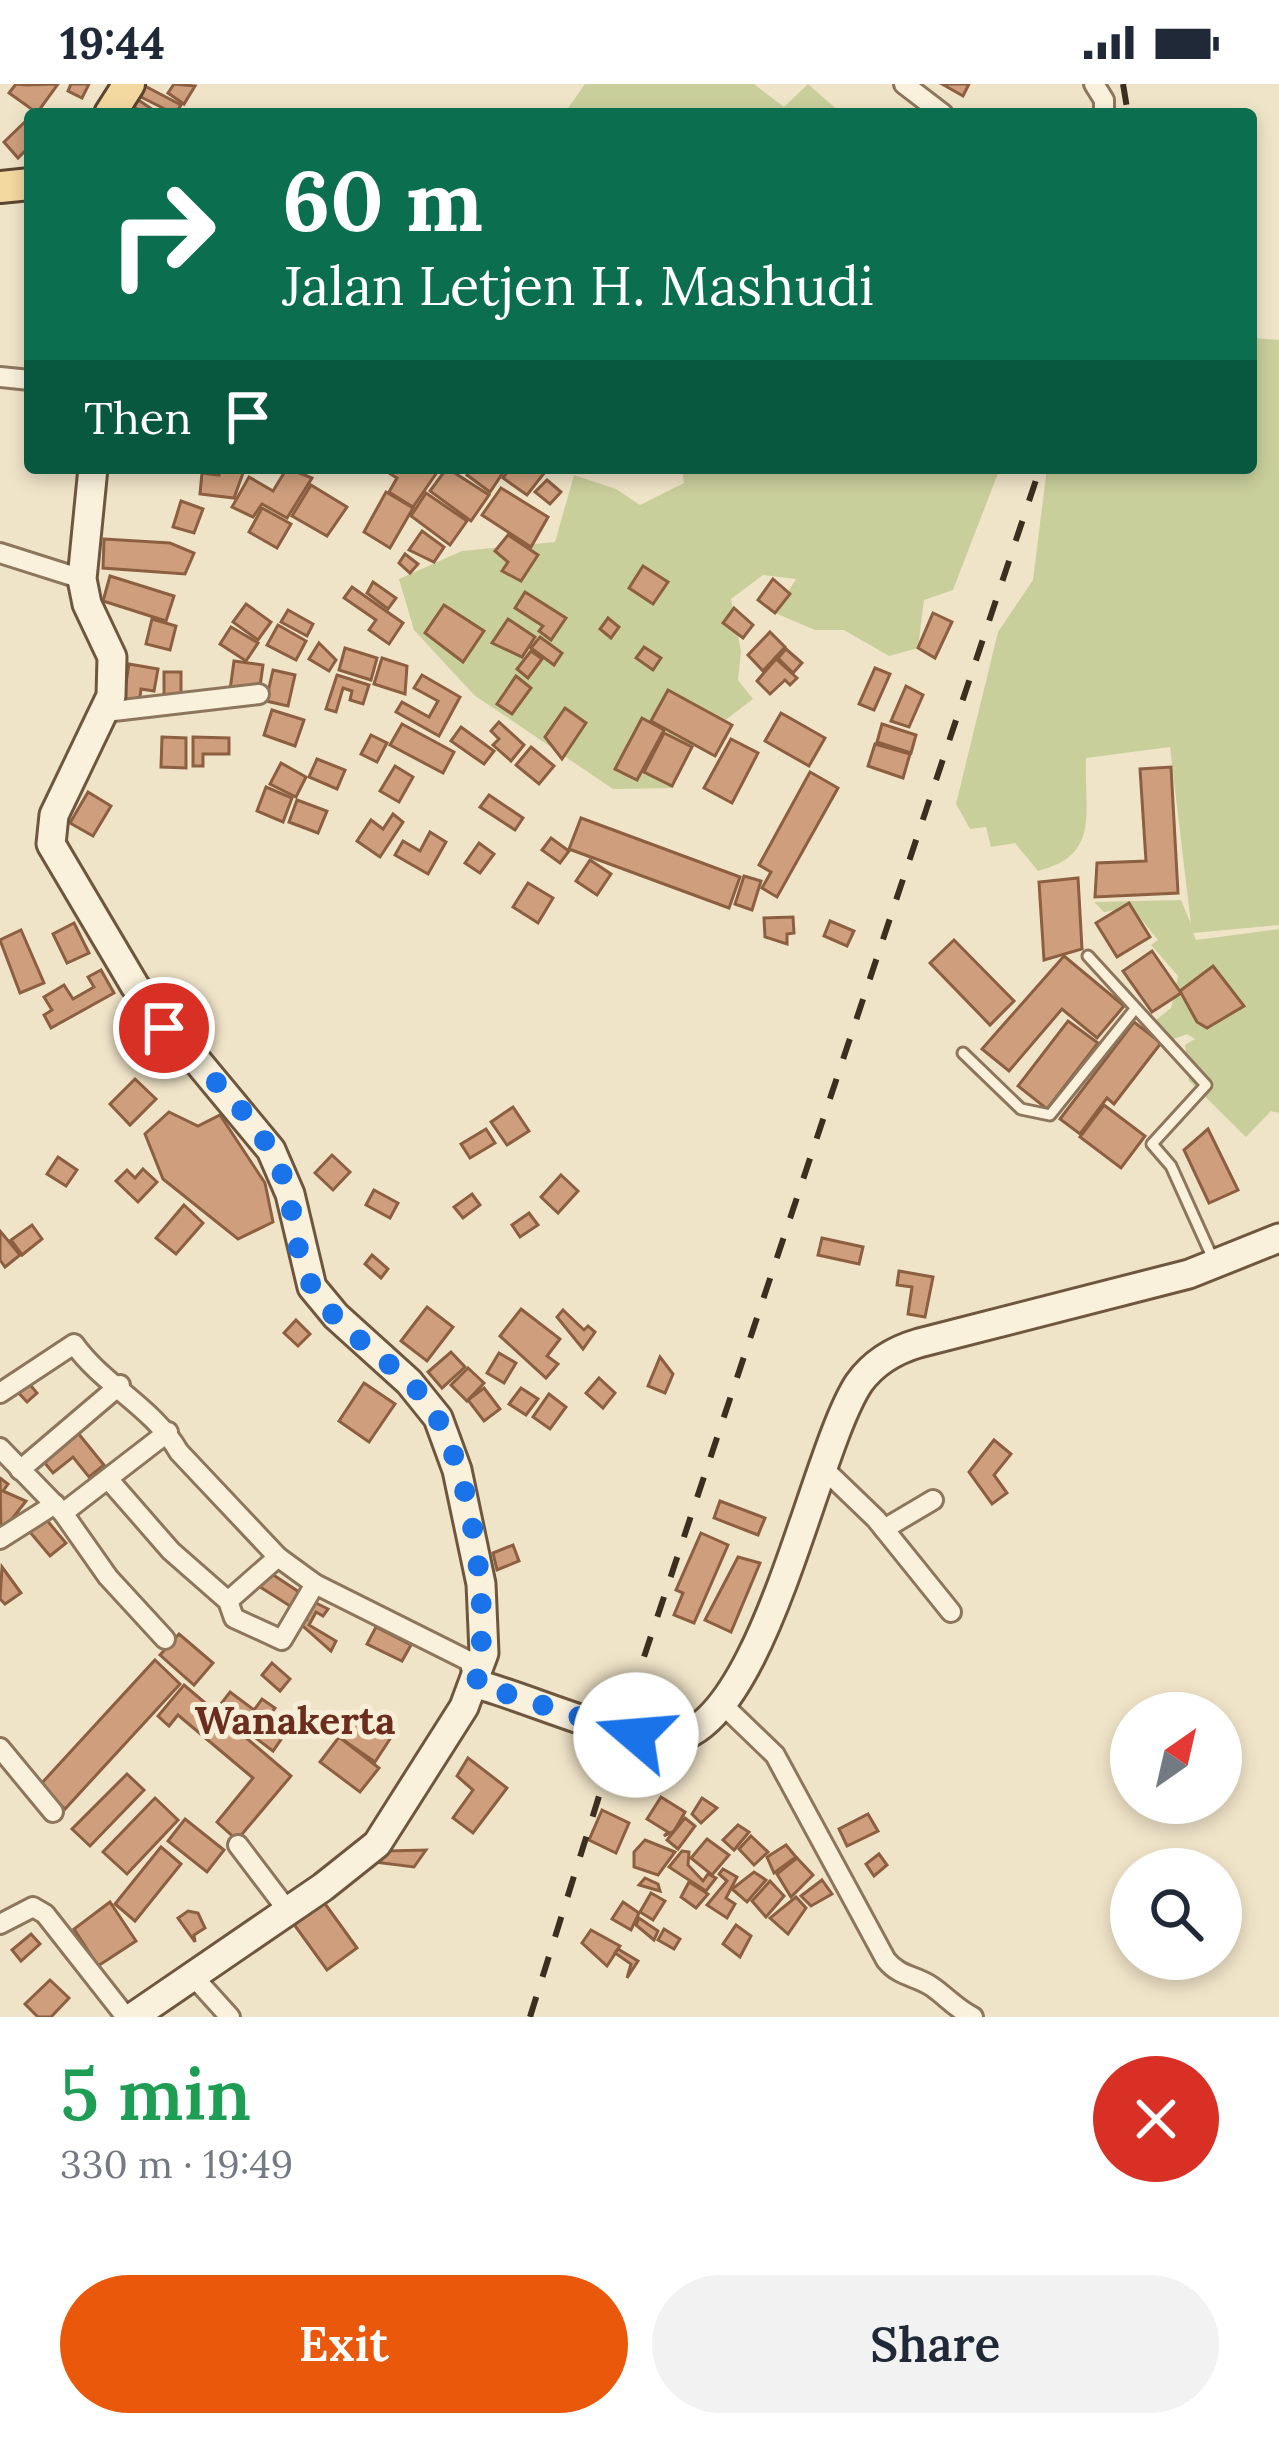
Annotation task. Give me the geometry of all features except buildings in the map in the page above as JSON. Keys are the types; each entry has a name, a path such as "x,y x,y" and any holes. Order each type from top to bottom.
{"main road":[{"path":"92,474 82,579 87,604 112,657 105,712 59,802 51,844 134,986 271,1150 290,1194 312,1287 336,1316 410,1382 438,1418 457,1470 481,1584 484,1653 476,1684 377,1844 288,1911 129,2017"},
{"path":"476,1684 657,1738 697,1728 720,1702 767,1621 858,1385 900,1349 1100,1300 1215,1264 1279,1238"}],"street":[{"path":"904,84 936,108"},
{"path":"0,553 82,579"},
{"path":"105,712 259,694"},
{"path":"0,1393 74,1344 88,1364 120,1384 168,1432 179,1452 278,1558 315,1584 469,1661 476,1684"},
{"path":"20,1470 120,1384"},
{"path":"0,1539 109,1480 168,1432"},
{"path":"0,1448 59,1509 107,1576 165,1639"},
{"path":"824,1468 884,1529 951,1612"},
{"path":"109,1480 171,1551 228,1601 234,1618 282,1640 315,1584"},
{"path":"884,1529 933,1500"},
{"path":"228,1601 278,1558"},
{"path":"720,1702 775,1754 886,1960 973,2017"},
{"path":"0,1748 53,1812"},
{"path":"238,1845 288,1911"},
{"path":"0,1924 33,1907 45,1914 129,2017"},
{"path":"192,1975 230,2017"}],"lane":[{"path":"1088,956 1206,1085 1152,1144 1171,1166 1215,1264"},
{"path":"963,1053 1021,1109 1050,1115 1135,1009"}],"green space":[{"path":"585,84 754,84 784,107 808,84 835,108 568,108"},
{"path":"1257,338 1279,340 1279,925 1193,933 1196,940 1279,929 1279,1113 1271,1111 1246,1137 1189,1081 1185,1045 1195,1039 1187,1034 1171,1040 1156,1020 1171,1008 1178,976 1151,945 1158,940 1132,908 1104,912 1094,902 1181,900 1191,924 1170,747 1086,758 1087,814 1080,843 1058,864 1038,871 1015,843 991,847 986,827 970,829 956,804 998,632 1033,580 1046,474 1257,474"},
{"path":"683,474 998,474 953,590 924,600 918,648 889,656 844,630 815,630 775,613 796,579 763,575 731,599 741,651 738,680 753,699 683,752 673,788 613,789 474,695 414,630 399,579 462,551 555,542 574,475 616,489 640,505 684,483"}],"railway":[{"path":"1123,84 1127,108"},
{"path":"530,2017 620,1729 1038,474"}],"district":[{"name":"Wanakerta","path":"295,1720"}],"route":[{"path":"164,1028 271,1150 290,1194 304,1270 312,1287 336,1316 410,1382 438,1418 457,1470 481,1584 484,1653 476,1684 532,1698 636,1735"}]}
